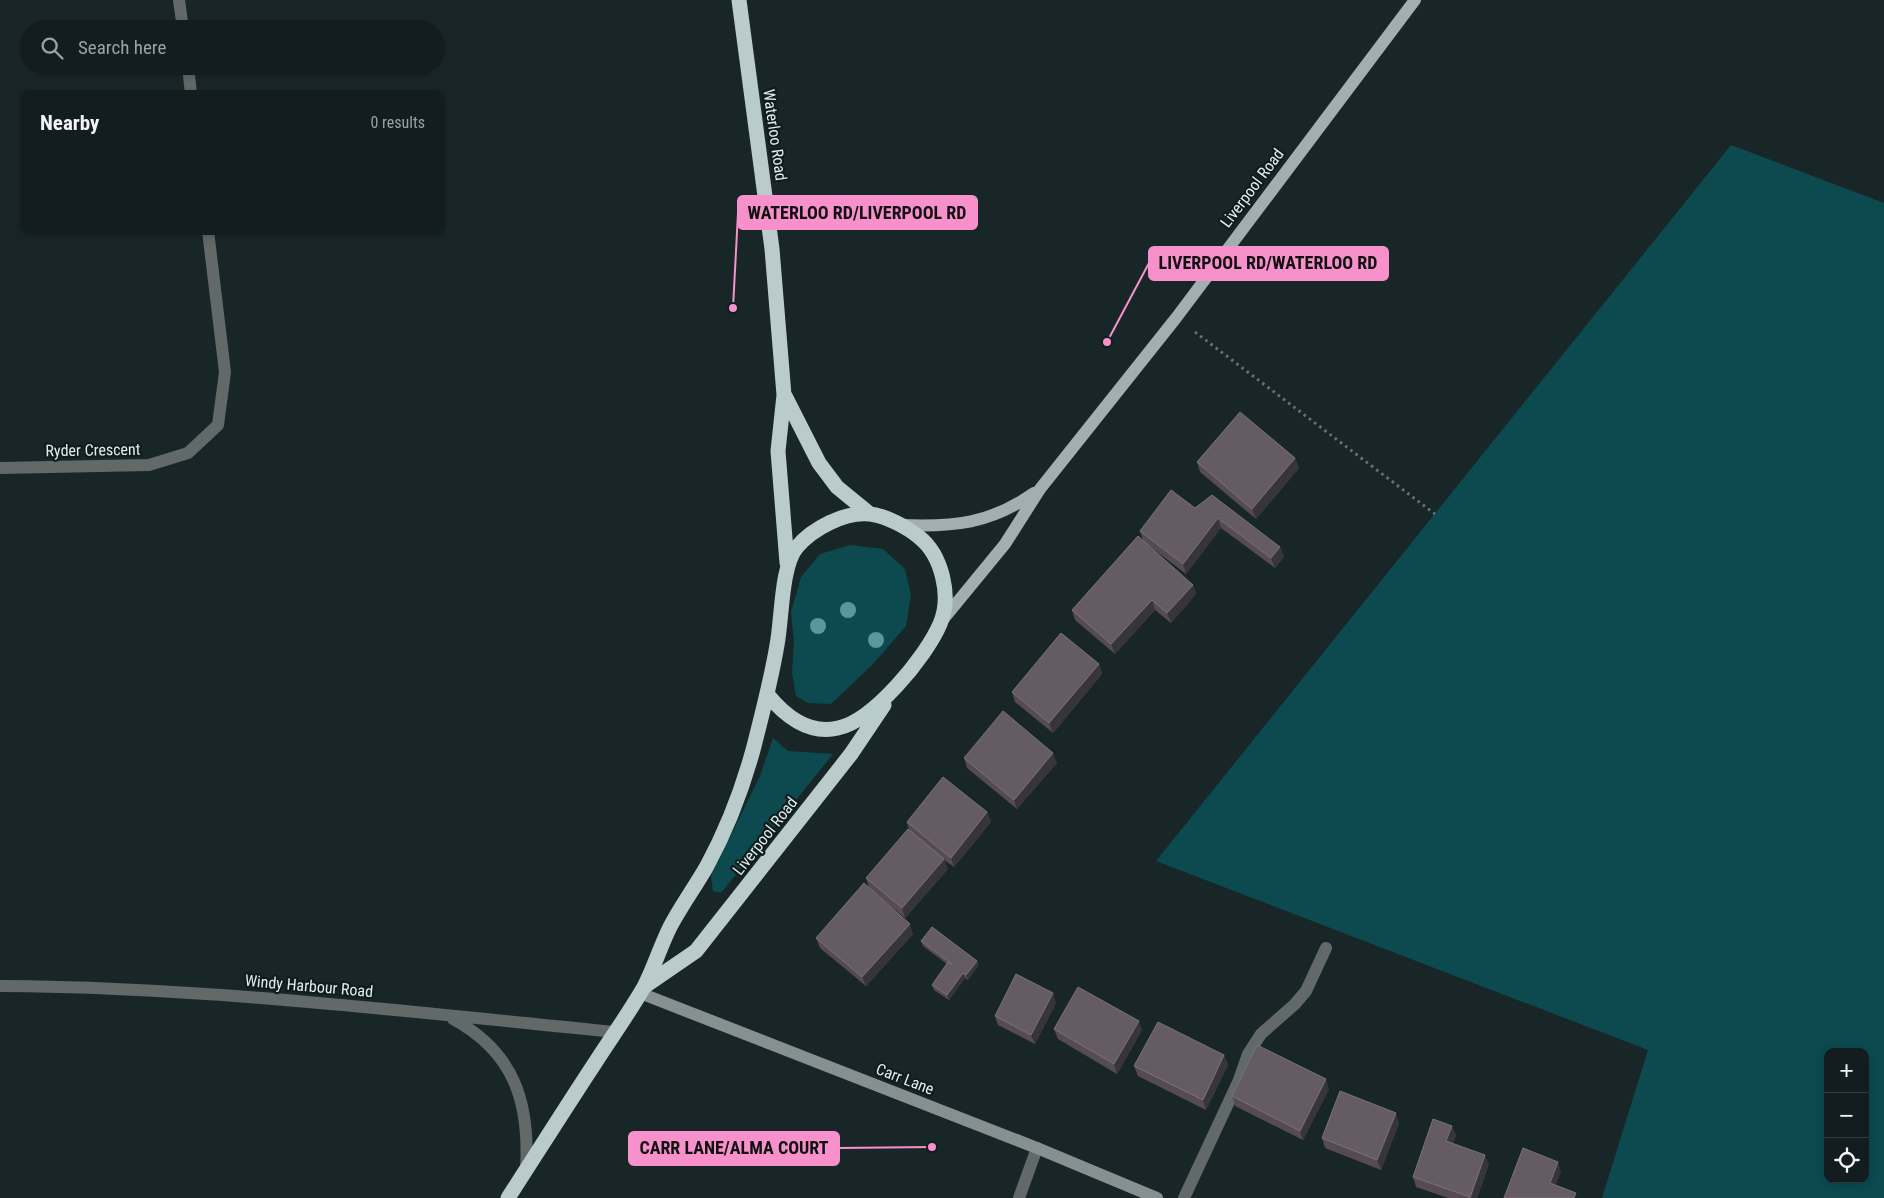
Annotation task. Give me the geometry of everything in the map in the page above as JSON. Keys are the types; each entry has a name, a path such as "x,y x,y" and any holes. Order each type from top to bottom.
{"highway":[{"name":"Waterloo Road","path":"739,0 772,249 784,395 778,451 787,568"},
{"name":"Waterloo Road","path":"784,395 819,463 837,487 870,514"},
{"path":"767,694 783,713 800,723 818,729 838,728 859,720 894,689 913,666 940,624 945,600 943,579 936,559 921,538 902,525 870,514 843,518 823,525 806,536 794,550 787,568"},
{"name":"Liverpool Road","path":"508,1198 642,990 669,929 707,866 728,824 747,772 767,694 777,645 787,568"},
{"name":"Liverpool Road","path":"642,990 696,951 851,754 894,689"}],"main road":[{"name":"Liverpool Road","path":"940,624 1005,544 1040,489 1176,318 1416,0"},
{"name":"Liverpool Road","path":"902,525 933,526 975,522 1017,505 1040,489"}],"street":[{"path":"179,0 182,20"},
{"path":"189,75 191,90"},
{"name":"Ryder Crescent","path":"0,468 149,466 188,453 218,425 225,372 208,235"},
{"path":"1184,1198 1239,1080 1248,1054 1261,1034 1295,1004 1306,991 1326,948"},
{"name":"Windy Harbour Road","path":"0,986 98,987 295,999 615,1032"},
{"name":"Carr Lane","path":"642,990 1157,1198"},
{"path":"447,1016 485,1039 496,1051 510,1073 521,1100 526,1122 526,1170"},
{"path":"1019,1198 1037,1148"}],"path":[{"path":"1176,318 1435,514"}],"shaded area":[{"path":"1731,145 1884,203 1884,1198 1602,1198 1648,1050 1156,861"},
{"path":"850,545 883,549 905,569 911,595 906,626 873,664 831,704 808,703 796,696 792,673 794,641 791,612 801,577 820,554"},
{"path":"773,738 788,751 833,754 721,893 713,891 711,876 760,776"}],"building":[{"path":"1240,412 1295,458 1252,509 1197,462"},
{"path":"1171,490 1195,508 1212,495 1280,547 1271,558 1218,518 1183,564 1140,531"},
{"path":"1138,536 1193,585 1167,613 1152,600 1111,644 1072,610"},
{"path":"1061,633 1099,664 1049,723 1012,692"},
{"path":"1003,711 1053,753 1014,800 964,758"},
{"path":"943,777 987,812 951,858 907,822"},
{"path":"908,829 944,859 902,908 866,878"},
{"path":"864,883 910,924 862,977 816,938"},
{"path":"932,927 977,961 966,975 963,973 947,995 932,985 948,962 952,964 921,941"},
{"path":"1016,974 1053,993 1031,1035 995,1016"},
{"path":"1078,987 1139,1021 1114,1064 1054,1029"},
{"path":"1158,1022 1224,1055 1203,1100 1134,1066"},
{"path":"1257,1045 1326,1079 1300,1131 1232,1096"},
{"path":"1340,1091 1396,1113 1377,1160 1322,1138"},
{"path":"1433,1119 1452,1126 1446,1141 1485,1155 1470,1197 1413,1177"},
{"path":"1523,1148 1558,1162 1550,1183 1576,1193 1574,1198 1504,1198"}],"place":[{"name":"WATERLOO RD/LIVERPOOL RD","path":"733,308"},
{"name":"LIVERPOOL RD/WATERLOO RD","path":"1107,342"},
{"name":"CARR LANE/ALMA COURT","path":"932,1147"}]}
